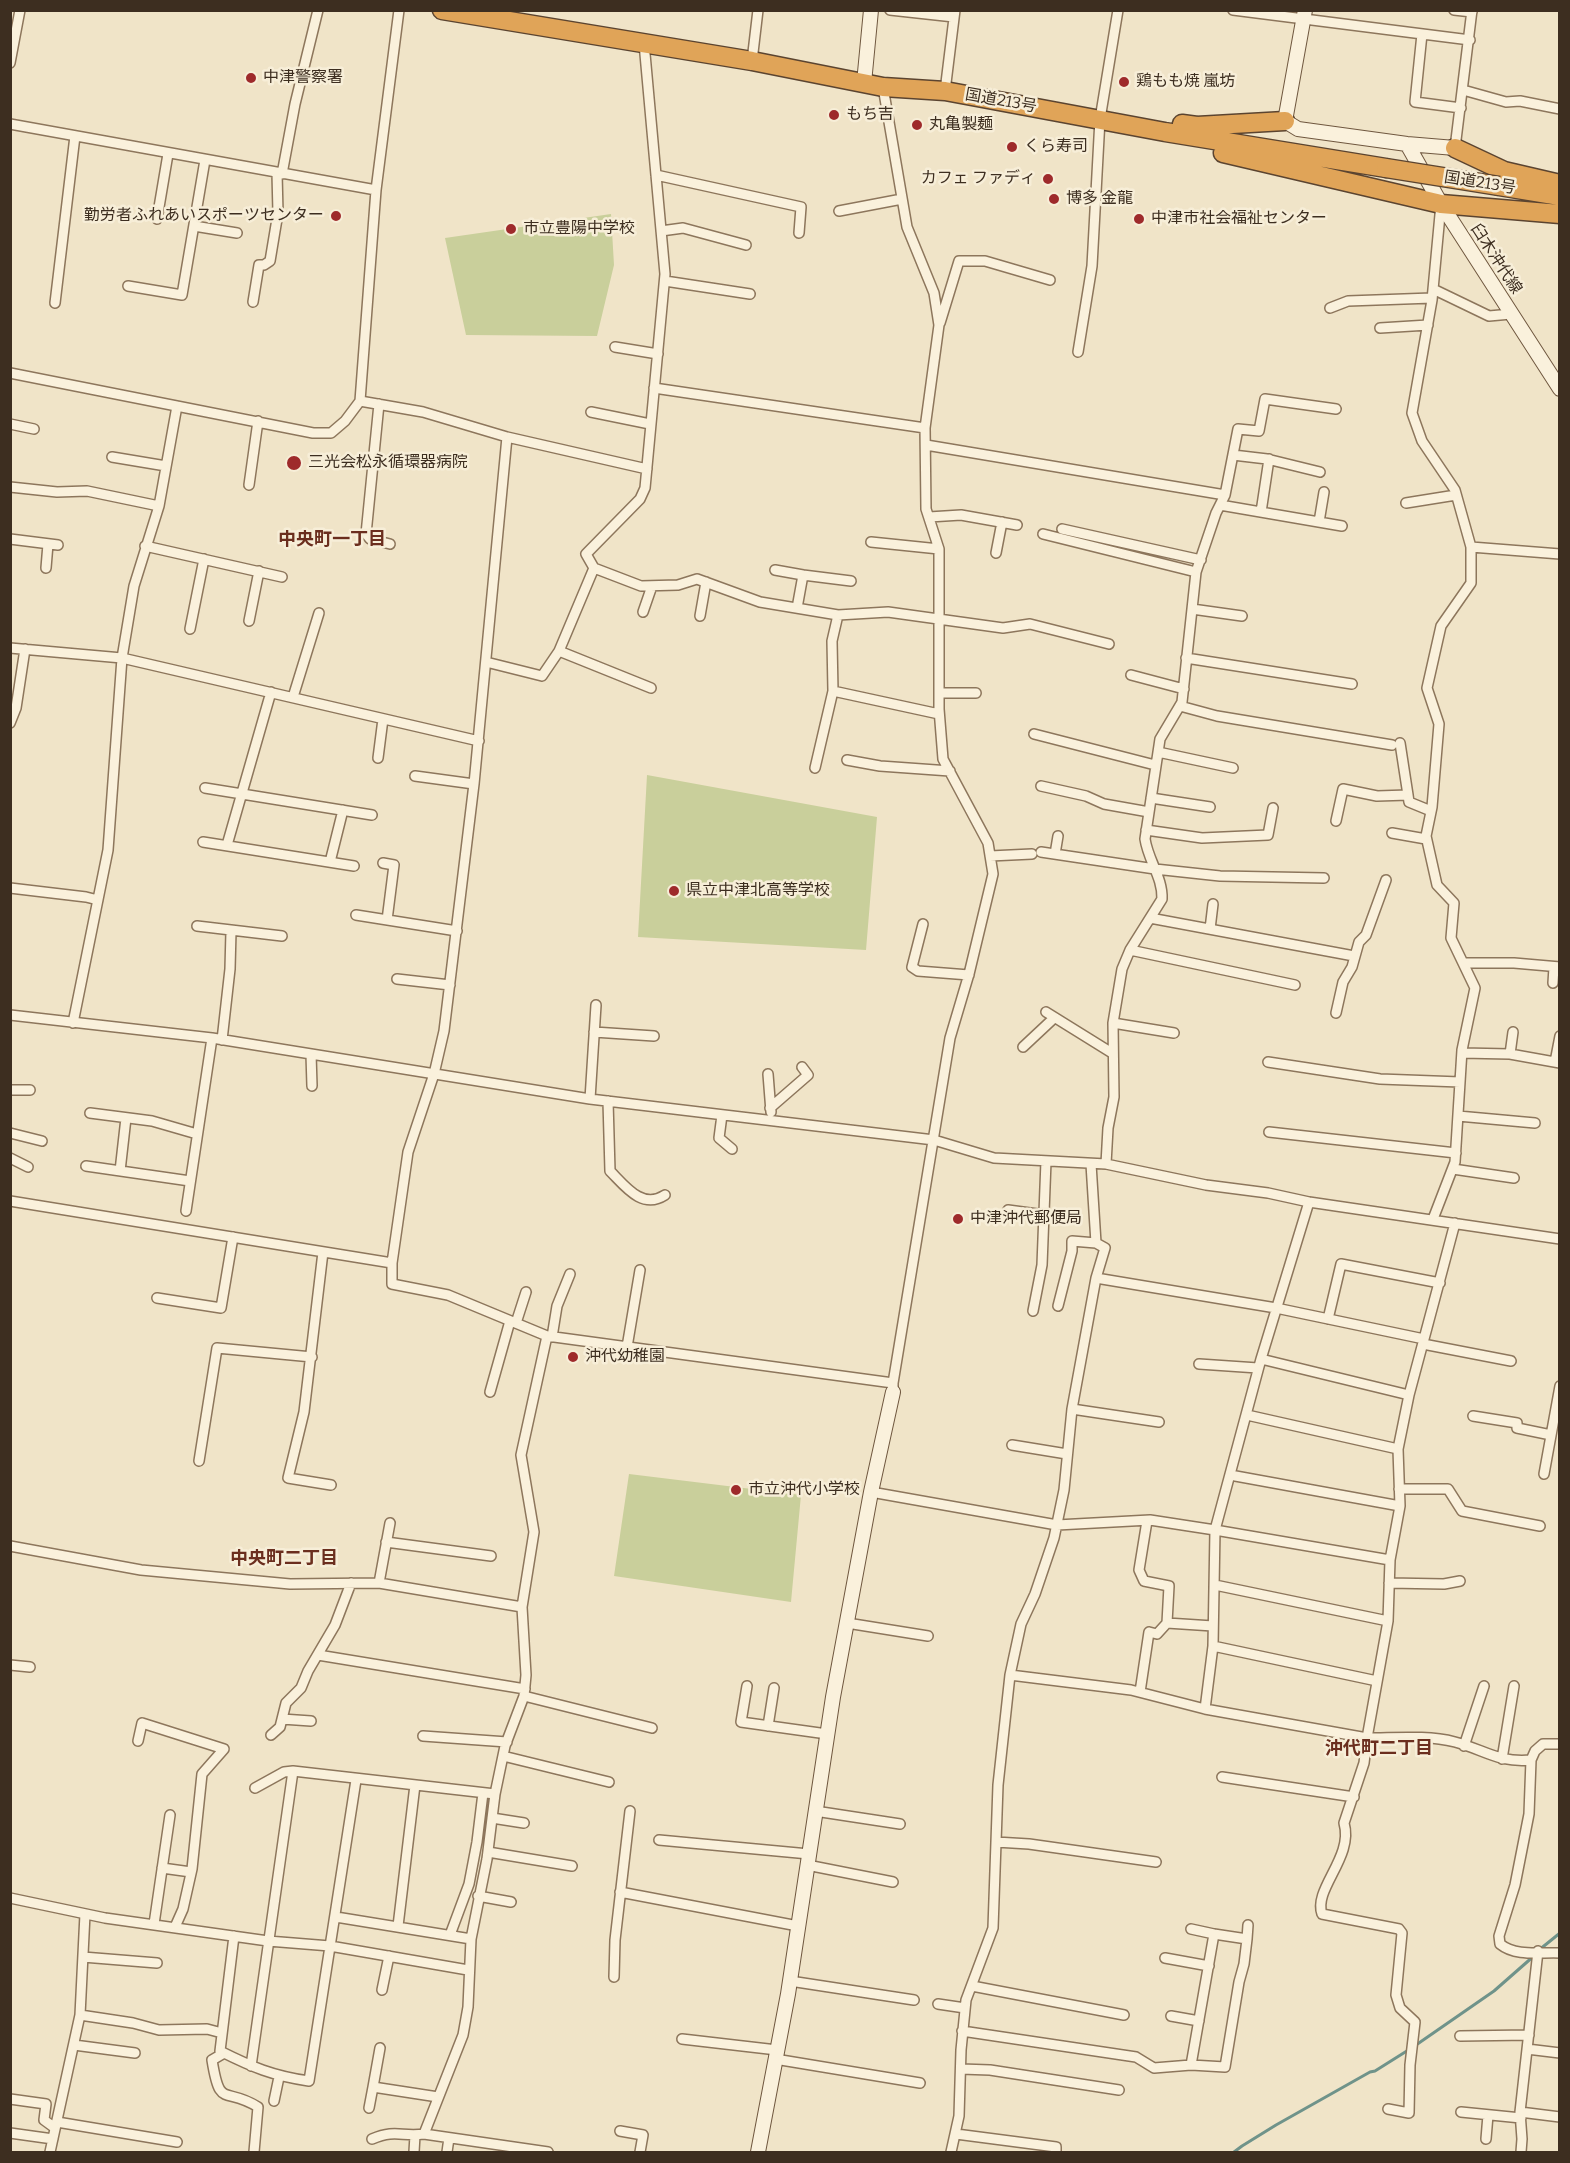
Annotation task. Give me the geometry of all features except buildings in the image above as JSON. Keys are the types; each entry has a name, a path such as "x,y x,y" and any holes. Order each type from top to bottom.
{"highway":[{"name":"国道213号","path":"442,10 752,61 883,87 945,91 1165,132 1560,196"},
{"path":"1100,119 1197,126 1285,121"},
{"path":"1165,132 1177,145 1245,158 1441,204 1560,214"},
{"path":"1455,148 1504,171 1560,184"}],"street":[{"path":"10,63 20,10"},
{"path":"253,302 259,265 270,261 278,213 279,173 318,10"},
{"path":"10,373 313,433 331,433 345,421 360,401 376,190 399,10"},
{"path":"752,61 758,10"},
{"path":"864,83 871,10"},
{"path":"890,10 955,14 945,91"},
{"path":"1078,352 1092,266 1100,119 1118,10"},
{"path":"1233,10 1305,15 1470,40"},
{"path":"1305,15 1285,121 1298,129 1455,148 1472,11 1454,10"},
{"path":"1422,34 1415,102 1461,108"},
{"path":"644,43 665,281 645,488 640,499 586,554 594,568 641,586 678,585 696,579 760,602 838,615 888,612 1003,628 1030,624 1109,644"},
{"path":"883,87 907,227 934,293 939,325"},
{"path":"1463,90 1506,102 1520,101 1560,109"},
{"path":"10,124 376,190"},
{"path":"55,303 75,136"},
{"name":"臼木沖代線","path":"1407,144 1441,204 1560,389"},
{"path":"158,219 168,154"},
{"path":"128,286 182,295 205,160"},
{"path":"656,175 801,207 799,232"},
{"path":"839,211 902,199"},
{"path":"1433,1219 1456,1153 1461,1053 1475,988 1451,938 1454,903 1437,885 1426,838 1431,811 1439,724 1427,688 1441,626 1471,584 1471,547 1456,495 1422,441 1412,413 1433,293 1441,204"},
{"path":"194,226 237,233"},
{"path":"661,231 683,228 746,245"},
{"path":"758,2152 790,1981 827,1734 871,1492 893,1388 950,1038 969,975 993,874 988,843 943,759 939,714 939,549 926,509 926,428 939,325 959,261 985,261 1050,280"},
{"path":"665,281 750,294"},
{"path":"1330,308 1348,301 1433,293 1489,316 1512,314"},
{"path":"1380,328 1428,325"},
{"path":"615,347 658,354"},
{"path":"654,388 926,428"},
{"path":"1106,1164 1108,1128 1114,1097 1113,1023 1122,969 1130,950 1162,899 1163,891 1147,850 1146,830 1155,765 1160,739 1180,706 1184,689 1196,572 1225,495 1238,429 1259,431 1264,399 1336,410"},
{"path":"360,401 423,412 507,437 647,469"},
{"path":"378,404 366,534 370,539 390,544"},
{"path":"73,1023 108,850 122,658 134,586 159,506 177,406"},
{"path":"591,412 650,424"},
{"path":"249,485 258,421"},
{"path":"10,424 34,429"},
{"path":"507,437 479,741 444,1031 434,1074 408,1152 392,1263 392,1284 448,1295 550,1337 893,1388"},
{"path":"926,445 1225,495"},
{"path":"1233,455 1269,459 1320,472"},
{"path":"112,457 166,466"},
{"path":"1261,512 1269,459"},
{"path":"10,487 57,492 87,491 159,506"},
{"path":"1319,522 1324,492"},
{"path":"1406,503 1456,495"},
{"path":"1220,505 1342,526"},
{"path":"928,517 961,515 1017,525"},
{"path":"996,553 1002,522"},
{"path":"1062,529 1201,560"},
{"path":"1043,534 1196,572"},
{"path":"10,539 58,545"},
{"path":"871,542 939,549"},
{"path":"46,568 48,544"},
{"path":"145,546 282,577"},
{"path":"1471,547 1560,554"},
{"path":"190,629 204,560"},
{"path":"486,662 542,676 559,651 594,568"},
{"path":"775,570 852,581"},
{"path":"249,621 259,571"},
{"path":"797,608 803,575"},
{"path":"700,616 706,582"},
{"path":"643,612 652,586"},
{"path":"1192,609 1242,615"},
{"path":"293,697 319,613"},
{"path":"815,768 833,691 832,641 838,615"},
{"path":"10,648 122,658 479,741"},
{"path":"10,723 16,708 25,649"},
{"path":"559,651 651,688"},
{"path":"1186,658 1352,684"},
{"path":"1131,675 1184,689"},
{"path":"833,691 939,714"},
{"path":"227,845 271,692"},
{"path":"939,693 976,693"},
{"path":"1180,706 1217,716 1396,744 1409,802 1431,811"},
{"path":"378,758 383,719"},
{"path":"1034,734 1155,765"},
{"path":"1158,752 1233,768"},
{"path":"847,760 880,766 950,771"},
{"path":"415,776 474,784"},
{"path":"1041,786 1086,796 1104,804 1149,812"},
{"path":"205,788 372,815"},
{"path":"1336,821 1343,789 1377,796 1408,795"},
{"path":"1152,798 1210,807"},
{"path":"1146,830 1202,838 1268,835 1273,808"},
{"path":"330,862 343,810"},
{"path":"1392,833 1426,838"},
{"path":"1055,854 1058,836"},
{"path":"203,842 354,866"},
{"path":"990,856 1055,854 1220,876 1324,878"},
{"path":"383,863 394,865 387,920"},
{"path":"1334,1006 1343,982 1352,967 1359,942 1366,935 1386,880"},
{"path":"10,888 98,900"},
{"path":"1210,929 1213,904"},
{"path":"356,915 457,931"},
{"path":"1150,918 1354,957"},
{"path":"923,924 912,967 918,971 969,975"},
{"path":"197,926 282,936"},
{"path":"222,1040 230,969 231,931"},
{"path":"1130,950 1295,985"},
{"path":"1463,963 1514,963 1557,967 1553,983"},
{"path":"396,979 450,986"},
{"path":"590,1099 596,1005"},
{"path":"10,1015 212,1038 590,1099 934,1140 994,1158 1106,1164 1206,1185 1560,1239"},
{"path":"1023,1047 1050,1015 1112,1053"},
{"path":"1113,1023 1174,1033"},
{"path":"594,1032 654,1036"},
{"path":"1510,1054 1513,1032"},
{"path":"1461,1053 1510,1054 1557,1063 1560,1036"},
{"path":"186,1211 212,1038"},
{"path":"311,1054 312,1086"},
{"path":"1268,1062 1380,1079 1460,1082"},
{"path":"770,1108 808,1075 801,1067"},
{"path":"768,1074 771,1121"},
{"path":"10,1090 30,1090"},
{"path":"608,1101 610,1171 636,1197 658,1200 665,1195"},
{"path":"90,1113 152,1121 197,1134"},
{"path":"722,1115 719,1138 732,1149"},
{"path":"1458,1116 1535,1123"},
{"path":"120,1171 126,1118"},
{"path":"1269,1132 1456,1153"},
{"path":"10,1133 42,1141"},
{"path":"10,1158 28,1167"},
{"path":"1033,1311 1042,1265 1046,1161"},
{"path":"1091,1164 1096,1244"},
{"path":"86,1166 190,1181"},
{"path":"1452,1169 1514,1178"},
{"path":"10,1201 392,1263"},
{"path":"1205,1709 1213,1646 1215,1530 1276,1308 1309,1202"},
{"path":"1008,1210 1044,1215"},
{"path":"1388,2109 1413,2114 1410,2065 1415,2022 1400,2008 1396,1995 1402,1933 1399,1929 1322,1914 1320,1907 1324,1892 1343,1854 1346,1830 1344,1823 1365,1763 1367,1738 1388,1622 1390,1560 1400,1506 1398,1449 1455,1223"},
{"path":"157,1298 221,1308 233,1237"},
{"path":"951,2152 959,2116 965,2008 993,1928 1001,1748 1010,1676 1021,1624 1044,1572 1057,1525 1064,1490 1072,1409 1096,1278 1106,1248 1096,1244 1072,1241 1072,1251 1058,1306"},
{"path":"323,1252 304,1412 288,1478 331,1485"},
{"path":"1328,1319 1341,1264 1440,1283"},
{"path":"627,1347 639,1270"},
{"path":"414,2152 463,2035 468,2007 471,1939 488,1852 495,1794 503,1756 524,1692 526,1675 522,1606 534,1532 521,1455 557,1306 570,1274"},
{"path":"1096,1278 1276,1308 1511,1361"},
{"path":"490,1392 513,1322 526,1292"},
{"path":"199,1461 217,1348 312,1357"},
{"path":"1199,1364 1260,1364 1410,1395"},
{"path":"1544,1474 1560,1386"},
{"path":"1072,1409 1159,1422"},
{"path":"1247,1415 1398,1449"},
{"path":"1473,1416 1517,1423 1516,1428 1551,1435"},
{"path":"1012,1445 1067,1454"},
{"path":"1230,1475 1400,1506"},
{"path":"1399,1489 1449,1489 1462,1511 1540,1526"},
{"path":"871,1492 1057,1525 1147,1521 1215,1530 1390,1560"},
{"path":"1140,1692 1149,1632 1157,1634 1167,1623 1169,1586 1144,1581 1139,1570 1147,1521"},
{"path":"380,1583 390,1523"},
{"path":"386,1542 491,1556"},
{"path":"10,1546 141,1570 290,1584 380,1583 522,1606"},
{"path":"1389,1582 1444,1584 1460,1581"},
{"path":"271,1735 280,1727 286,1703 301,1689 308,1671 335,1625 351,1583"},
{"path":"1215,1585 1388,1622"},
{"path":"847,1623 927,1636"},
{"path":"1167,1623 1213,1626"},
{"path":"1213,1646 1377,1681"},
{"path":"318,1655 524,1692 652,1728"},
{"path":"10,1665 30,1667"},
{"path":"1010,1676 1140,1692 1205,1709 1367,1738 1435,1738 1514,1762 1531,1760"},
{"path":"747,1686 741,1722 827,1734"},
{"path":"1464,1746 1484,1686"},
{"path":"1502,1759 1514,1686"},
{"path":"768,1726 774,1688"},
{"path":"282,1719 311,1721"},
{"path":"138,1741 142,1723 224,1749 202,1774 191,1872 183,1910 175,1927"},
{"path":"423,1736 507,1742"},
{"path":"1560,1744 1543,1744 1535,1751 1531,1760 1529,1814 1515,1885 1499,1936 1500,1944 1507,1949 1518,1952 1560,1953"},
{"path":"503,1756 609,1782"},
{"path":"255,1788 284,1773 293,1771 356,1780 495,1794"},
{"path":"251,2066 293,1771"},
{"path":"1222,1777 1354,1797"},
{"path":"234,1936 220,2051 279,2077 309,2081 356,1780"},
{"path":"398,1926 415,1785"},
{"path":"450,1935 469,1884 483,1793"},
{"path":"614,1977 615,1940 630,1811"},
{"path":"815,1811 900,1824"},
{"path":"154,1924 170,1815"},
{"path":"492,1818 524,1823"},
{"path":"659,1840 808,1859 893,1882"},
{"path":"996,1842 1029,1844 1156,1862"},
{"path":"488,1852 572,1866"},
{"path":"162,1868 191,1872"},
{"path":"620,1892 798,1926"},
{"path":"478,1896 511,1902"},
{"path":"10,1898 85,1914 268,1941 330,1946 468,1970"},
{"path":"50,2152 80,2016 85,1914"},
{"path":"336,1917 471,1939"},
{"path":"962,2031 1136,2057 1154,2068 1191,2065 1224,2067 1239,1982 1245,1964 1248,1925"},
{"path":"1191,1929 1247,1939"},
{"path":"1191,2065 1214,1934"},
{"path":"1521,2152 1520,2115 1538,1952"},
{"path":"382,1990 388,1956"},
{"path":"83,1957 157,1963"},
{"path":"1165,1958 1209,1966"},
{"path":"790,1981 914,2000"},
{"path":"972,1986 1124,2015"},
{"path":"938,2004 965,2008"},
{"path":"80,2016 133,2023 159,2030 207,2029 222,2033"},
{"path":"1171,2016 1199,2021"},
{"path":"1460,2036 1529,2035"},
{"path":"682,2038 920,2083"},
{"path":"74,2045 135,2053"},
{"path":"369,2108 380,2048"},
{"path":"1527,2049 1560,2053"},
{"path":"224,2053 212,2060 217,2087 222,2094 258,2107 254,2152"},
{"path":"961,2069 990,2070 1100,2085 1119,2090"},
{"path":"274,2102 279,2077"},
{"path":"373,2087 438,2097"},
{"path":"10,2099 46,2104 44,2120 56,2125 177,2142"},
{"path":"1461,2112 1560,2117"},
{"path":"1486,2139 1488,2115"},
{"path":"620,2132 643,2135 640,2152"},
{"path":"10,2133 53,2139"},
{"path":"372,2139 386,2133 420,2135 548,2152"},
{"path":"956,2134 1056,2147 1056,2152"},
{"path":"447,2152 448,2138"}],"green space":[{"path":"611,214 614,265 597,336 466,335 445,238"},
{"path":"647,775 877,817 866,950 638,937"},
{"path":"629,1474 801,1495 791,1602 614,1576"}],"waterway":[{"path":"1539,1950 1560,1933"},
{"path":"1416,2045 1494,1991 1535,1955"},
{"path":"1234,2152 1276,2125 1375,2071 1410,2049"}],"place":[{"name":"中津警察署","path":"251,78"},
{"name":"鶏もも焼 嵐坊","path":"1124,82"},
{"name":"もち吉","path":"834,115"},
{"name":"丸亀製麺","path":"917,125"},
{"name":"くら寿司","path":"1012,147"},
{"name":"カフェ ファディ","path":"1048,179"},
{"name":"博多 金龍","path":"1054,199"},
{"name":"勤労者ふれあいスポーツセンター","path":"336,216"},
{"name":"中津市社会福祉センター","path":"1139,219"},
{"name":"市立豊陽中学校","path":"511,229"},
{"name":"三光会松永循環器病院","path":"294,463"},
{"name":"県立中津北高等学校","path":"674,891"},
{"name":"中津沖代郵便局","path":"958,1219"},
{"name":"沖代幼稚園","path":"573,1357"},
{"name":"市立沖代小学校","path":"736,1490"}],"district":[{"name":"中央町一丁目","path":"332,540"},
{"name":"中央町二丁目","path":"284,1559"},
{"name":"沖代町二丁目","path":"1379,1749"}]}
